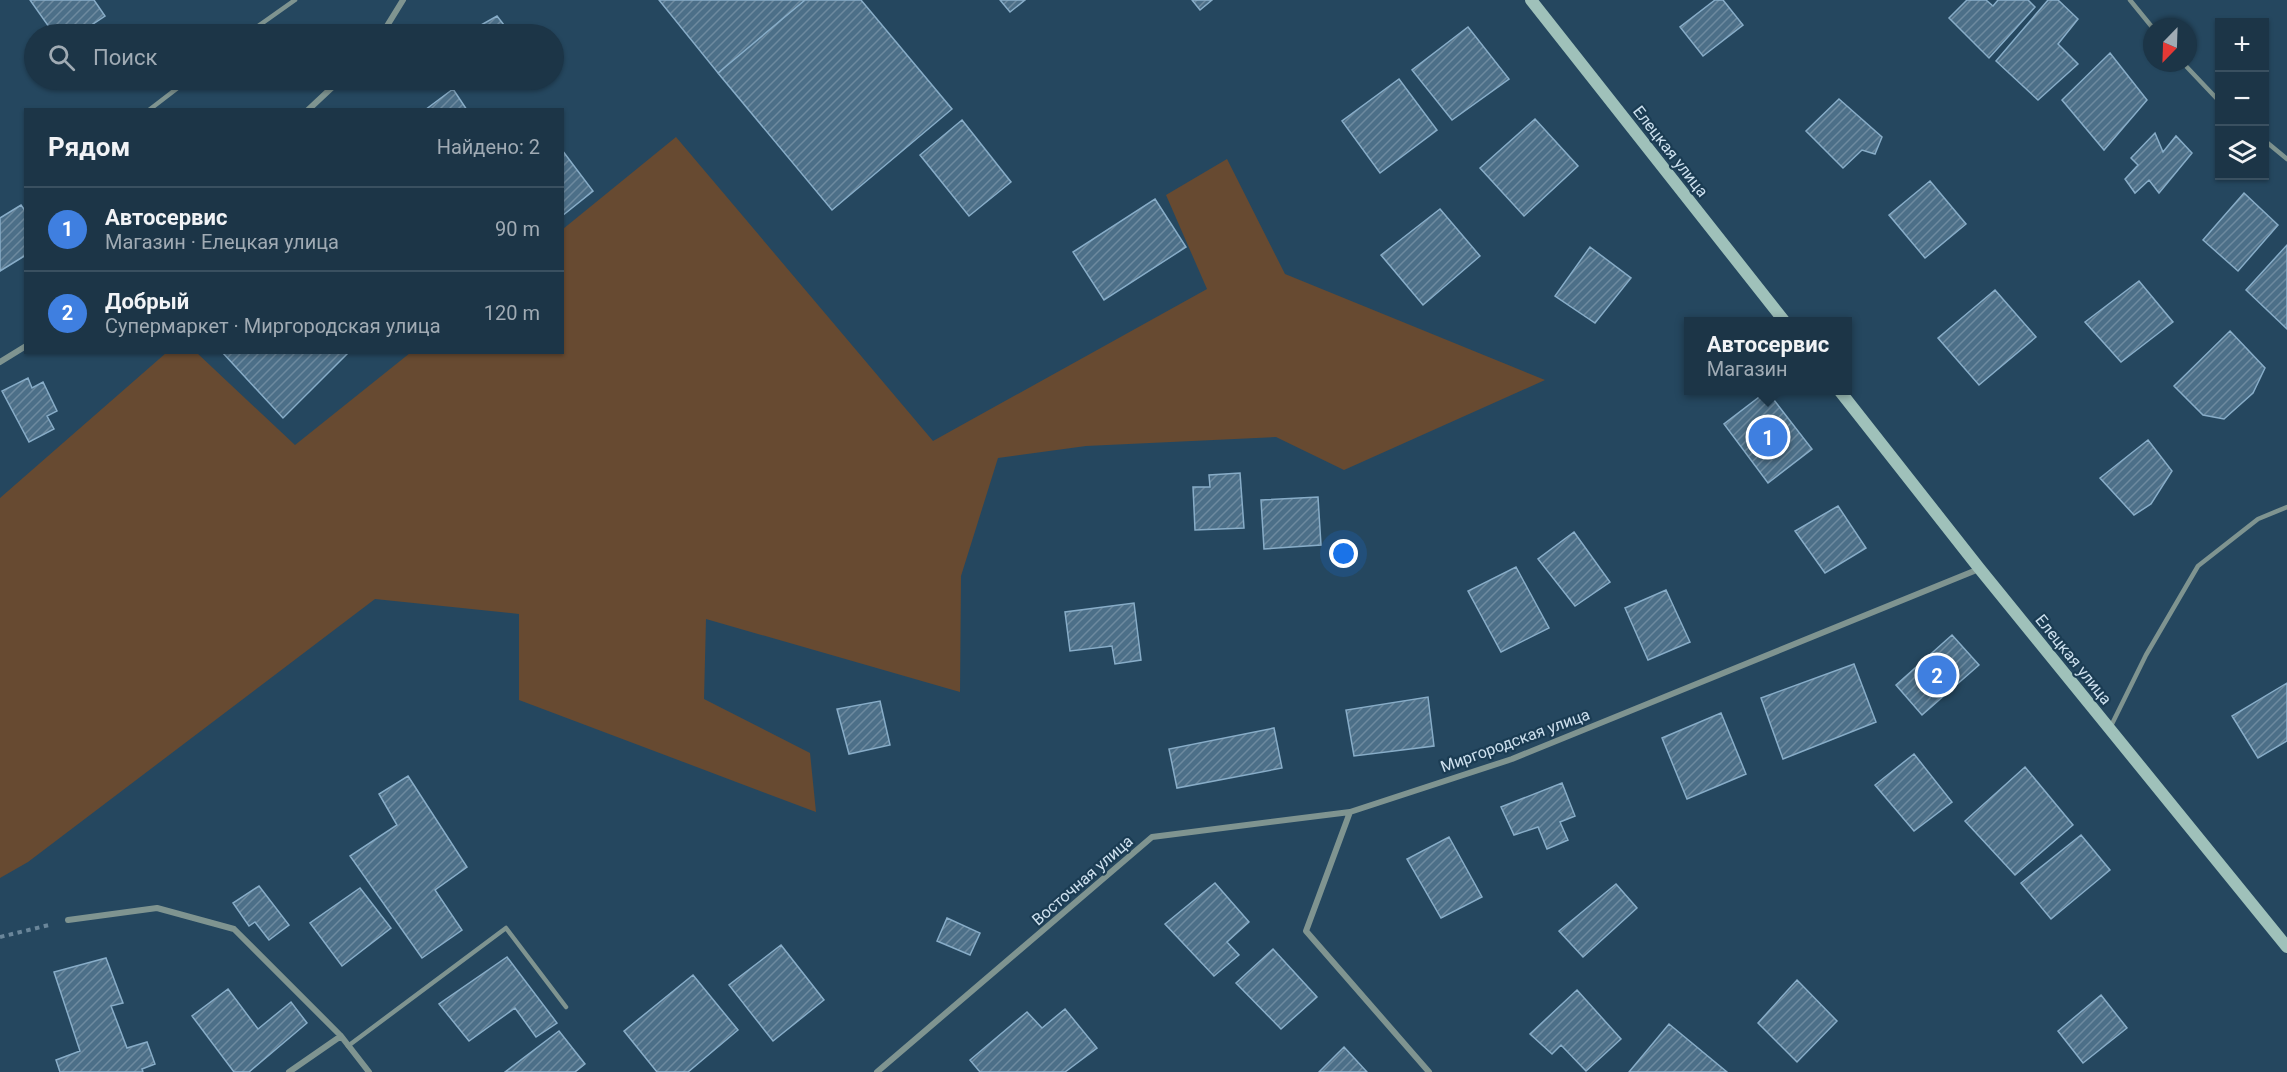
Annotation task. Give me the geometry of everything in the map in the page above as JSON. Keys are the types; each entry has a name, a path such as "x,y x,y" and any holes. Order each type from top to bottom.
{"main road":[{"name":"Елецкая улица","path":"1531,0 1782,317"},
{"name":"Елецкая улица","path":"1843,395 1979,568 2287,947"}],"street":[{"path":"388,24 403,0"},
{"path":"310,108 329,90"},
{"path":"0,362 24,346"},
{"name":"Миргородская улица","path":"1350,812 1512,759 1979,568"},
{"path":"1350,812 1306,931 1429,1072"},
{"name":"Восточная улица","path":"877,1072 1152,837 1350,812"},
{"path":"68,921 157,908 234,929 341,1036 369,1072"},
{"path":"289,1072 341,1036"}],"lane":[{"path":"261,24 295,0"},
{"path":"2130,0 2145,18"},
{"path":"2192,72 2215,97"},
{"path":"152,108 175,90"},
{"path":"2269,143 2287,159"},
{"path":"2109,729 2146,655 2198,566 2258,519 2287,507"},
{"path":"348,1046 506,928 566,1006"}],"path":[{"path":"0,937 68,921"}],"shaded area":[{"path":"676,137 933,441 1207,289 1166,195 1227,159 1285,274 1545,380 1344,470 1276,437 1086,446 998,458 961,576 960,692 706,619 704,699 810,753 816,812 519,700 519,614 375,599 28,862 0,878 0,498 165,354 198,354 295,445 409,354 564,354 564,228"}],"building":[{"path":"30,0 94,0 105,16 93,24 47,24"},
{"path":"659,0 805,0 718,73"},
{"path":"805,0 861,0 952,109 832,210 718,73"},
{"path":"1000,0 1025,0 1010,12"},
{"path":"1192,0 1212,0 1200,10"},
{"path":"1715,0 1723,0 1743,25 1703,56 1680,27"},
{"path":"1967,0 1986,0 1993,6 1998,0 2028,0 2035,7 1989,58 1949,18"},
{"path":"2048,0 2058,0 2078,19 2058,44 2078,64 2038,100 1996,61"},
{"path":"497,16 503,24 483,24"},
{"path":"1468,27 1509,79 1452,120 1412,70"},
{"path":"2110,53 2147,100 2104,150 2062,100"},
{"path":"1399,79 1437,130 1380,173 1342,121"},
{"path":"454,90 466,108 428,108"},
{"path":"1839,99 1882,137 1875,154 1862,150 1843,168 1806,131"},
{"path":"1535,119 1578,166 1524,216 1480,168"},
{"path":"962,120 1011,182 969,216 920,155"},
{"path":"2155,133 2163,152 2176,136 2192,153 2159,193 2149,180 2135,193 2125,179 2138,165 2131,158"},
{"path":"564,153 593,191 564,214"},
{"path":"1930,181 1966,224 1925,258 1889,215"},
{"path":"2244,193 2278,225 2238,271 2203,240"},
{"path":"1155,199 1186,247 1104,300 1073,252"},
{"path":"21,205 24,209 24,256 0,271 0,218"},
{"path":"1440,209 1480,256 1423,305 1381,255"},
{"path":"2287,245 2287,329 2246,290"},
{"path":"1590,247 1631,278 1595,323 1555,296"},
{"path":"2139,281 2173,322 2121,362 2085,322"},
{"path":"1995,290 2036,337 1979,385 1938,338"},
{"path":"2230,331 2265,368 2253,393 2224,419 2203,415 2174,386"},
{"path":"224,354 347,354 283,418"},
{"path":"28,378 32,388 43,382 57,411 47,416 54,429 29,442 2,391"},
{"path":"1762,395 1770,395 1812,449 1768,483 1724,424"},
{"path":"2148,440 2172,471 2151,504 2134,515 2100,478"},
{"path":"1240,473 1244,528 1195,530 1193,487 1210,487 1209,475"},
{"path":"1318,497 1321,545 1264,549 1261,500"},
{"path":"1838,506 1866,548 1825,573 1795,531"},
{"path":"1574,532 1610,582 1575,606 1538,559"},
{"path":"1516,567 1549,628 1501,652 1468,591"},
{"path":"1666,590 1690,642 1648,660 1625,608"},
{"path":"1134,603 1141,660 1115,664 1112,646 1070,651 1065,612"},
{"path":"1952,635 1979,665 1922,715 1896,685"},
{"path":"1854,664 1876,722 1783,759 1761,698"},
{"path":"2287,683 2287,741 2258,758 2232,716"},
{"path":"1428,697 1434,746 1354,756 1346,710"},
{"path":"880,701 890,745 849,754 837,709"},
{"path":"1721,713 1746,774 1687,799 1662,738"},
{"path":"1274,728 1282,768 1177,788 1169,749"},
{"path":"1914,754 1952,802 1914,831 1875,785"},
{"path":"2025,767 2073,825 2015,875 1965,821"},
{"path":"408,776 467,867 435,890 462,930 422,958 350,856 397,825 379,794"},
{"path":"1562,783 1575,816 1560,822 1568,840 1547,849 1538,827 1514,835 1501,807"},
{"path":"2081,835 2110,870 2051,919 2021,883"},
{"path":"1449,837 1482,897 1441,918 1407,859"},
{"path":"1215,883 1249,922 1227,942 1239,955 1214,976 1165,924"},
{"path":"1616,884 1637,908 1583,957 1559,931"},
{"path":"259,886 289,925 269,940 255,922 249,926 233,903"},
{"path":"360,888 391,928 342,966 310,923"},
{"path":"947,918 980,933 970,955 937,941"},
{"path":"781,945 824,1000 773,1041 729,985"},
{"path":"1273,949 1317,997 1281,1029 1236,983"},
{"path":"507,957 557,1023 536,1037 515,1008 469,1041 439,1004"},
{"path":"106,958 123,1003 111,1006 127,1048 147,1042 155,1064 142,1069 143,1072 60,1072 56,1060 80,1051 54,972"},
{"path":"693,975 738,1030 688,1072 657,1072 624,1031"},
{"path":"1797,980 1837,1021 1797,1062 1758,1023"},
{"path":"228,989 258,1029 291,1002 307,1023 249,1072 234,1072 192,1016"},
{"path":"1577,990 1621,1039 1586,1071 1561,1045 1552,1054 1530,1034"},
{"path":"2101,995 2127,1028 2083,1063 2058,1031"},
{"path":"1065,1009 1097,1048 1065,1072 980,1072 970,1060 1027,1012 1042,1028"},
{"path":"1669,1024 1727,1072 1629,1072"},
{"path":"559,1031 585,1064 575,1072 505,1072"},
{"path":"1344,1047 1367,1072 1319,1072"}],"place":[{"name":"Автосервис","path":"1768,437"},
{"name":"Добрый","path":"1937,675"}]}
